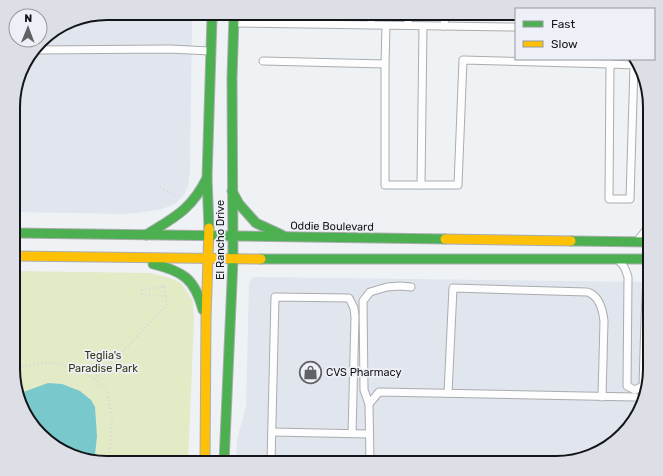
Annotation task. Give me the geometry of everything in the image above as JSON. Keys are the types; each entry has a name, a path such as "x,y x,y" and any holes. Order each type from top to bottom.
{"main road":[{"name":"El Rancho Drive","path":"205,456 208,259 207,178 212,20"},
{"name":"El Rancho Drive","path":"224,456 233,237 232,78 234,20"},
{"path":"146,236 171,221 184,211 200,192 207,178"},
{"path":"232,191 239,204 256,222 288,238"},
{"name":"Oddie Boulevard","path":"20,233 643,242"},
{"path":"20,256 208,259 643,259"},
{"path":"129,258 163,266 185,276 194,286 200,298 206,319"}],"lane":[{"path":"234,20 386,26 408,25 515,28"},
{"path":"371,20 371,25"},
{"path":"408,20 408,25"},
{"path":"444,20 444,26"},
{"path":"386,26 385,185 458,185 463,60 632,65"},
{"path":"421,185 423,26"},
{"path":"42,50 170,49 212,51"},
{"path":"263,61 385,64"},
{"path":"610,64 609,199 630,199 634,69"},
{"path":"638,242 643,235"},
{"path":"615,259 626,268 628,277 627,386 637,395"},
{"path":"370,456 369,404 364,390 363,301 370,292 387,287 410,287"},
{"path":"448,393 453,288 587,292 593,294 602,310 604,321 602,396"},
{"path":"272,456 274,297 349,298 354,308 355,317 352,434"},
{"path":"369,404 379,392 602,396 637,395"},
{"path":"272,432 369,434"}],"path":[{"path":"160,187 172,194 179,201"},
{"path":"94,379 167,305 163,280"},
{"path":"164,287 142,289 142,294 166,298"},
{"path":"20,367 48,362 85,372 94,379 107,392 112,415 110,456"}],"shaded area":[{"path":"101,20 192,20 190,172 188,187 183,196 176,203 159,210 126,214 20,212 20,107 23,85 32,64 42,50 44,48 48,48 48,44 50,42 69,29 85,23"},
{"path":"253,277 643,282 643,375 638,397 625,422 613,434 594,447 578,453 567,455 236,456 237,439 246,407 249,283"}],"green space":[{"name":"Teglia's Paradise Park","path":"20,271 150,273 170,278 181,283 193,301 194,320 188,456 101,456 85,453 54,438 38,422 29,407 23,391 20,375"}],"water":[{"path":"48,383 62,384 80,391 91,400 95,407 97,436 95,455 74,449 54,438 38,422 29,407 23,392"}],"traffic: fast":[{"path":"209,228 207,178 212,20"},
{"path":"224,456 233,259 232,78 234,20"},
{"path":"146,235 181,212 195,198 207,178"},
{"path":"232,191 239,204 256,223 282,235"},
{"path":"20,233 445,239"},
{"path":"571,241 643,242"},
{"path":"261,259 643,259"},
{"path":"153,264 180,273 186,278 196,291 203,310"}],"traffic: slow":[{"path":"205,456 206,319 209,228"},
{"path":"445,239 571,241"},
{"path":"20,256 261,259"}],"place":[{"name":"CVS Pharmacy","path":"310,372"}]}
